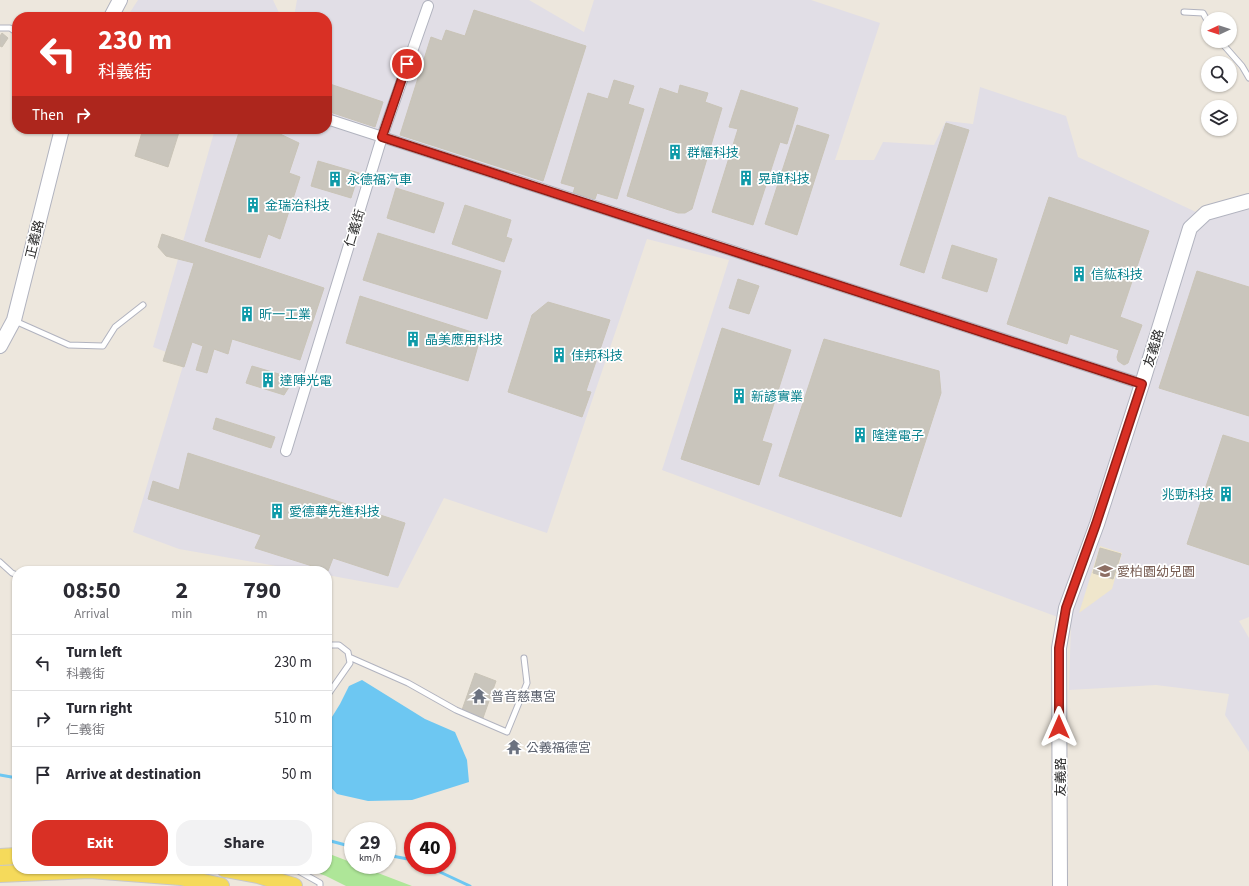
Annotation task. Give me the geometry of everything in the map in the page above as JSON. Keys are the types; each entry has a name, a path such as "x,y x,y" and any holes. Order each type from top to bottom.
{"main road":[{"path":"0,857 12,856"},
{"path":"0,874 12,873"},
{"path":"142,874 181,877 222,886"},
{"path":"249,874 294,886"}],"street":[{"path":"114,12 120,0"},
{"name":"仁義街","path":"286,451 382,137 428,6"},
{"path":"332,122 1142,384"},
{"name":"正義路","path":"0,346 14,320 61,134"},
{"name":"友義路","path":"1060,886 1059,648 1066,608 1096,524 1142,384 1190,228 1206,213 1249,200"}],"lane":[{"path":"1184,12 1201,13"},
{"path":"0,28 12,29"},
{"path":"1226,48 1242,66 1249,78"},
{"path":"14,320 69,345 103,346 115,327 143,305"},
{"path":"0,562 12,573"},
{"path":"332,645 339,645 348,652 350,663 332,689"},
{"path":"349,657 408,683 456,710 508,732 527,683 524,658"},
{"path":"304,874 320,883 320,886"}],"shaded area":[{"path":"138,0 273,0 279,12 130,12"},
{"path":"297,0 529,0 584,32 594,0 811,0 880,23 835,160 874,160 883,142 934,145 946,121 973,124 980,87 1066,116 1078,157 1211,219 1249,209 1249,617 1239,621 1249,638 1249,752 1225,715 1229,694 1156,685 1069,690 1071,622 662,470 729,260 647,239 547,533 444,498 398,588 332,576 332,566 276,566 179,549 133,532 185,359 153,347 214,134 332,134 332,12 295,12"},
{"name":"愛柏園幼兒園","path":"1100,546 1122,553 1112,589 1079,613"}],"green space":[{"path":"332,855 344,860 344,874 381,874 412,886 346,886 321,874 332,874"}],"water":[{"path":"362,680 425,719 455,732 467,760 469,782 412,800 368,801 337,794 332,788 332,717 349,686"}],"building":[{"path":"474,10 586,46 543,181 400,135 431,37 442,41 446,30 465,36"},
{"path":"2,33 8,38 2,47 0,46 0,36"},
{"path":"614,80 634,86 628,104 644,109 617,199 597,193 595,199 573,193 575,187 561,183 588,93 608,99"},
{"path":"332,85 383,102 375,127 332,113"},
{"name":"群耀科技","path":"680,85 708,93 705,102 722,108 692,209 685,213 678,213 627,196 660,88 678,94"},
{"name":"晃誼科技","path":"741,90 798,108 787,144 780,142 753,225 712,212 738,129 729,127"},
{"path":"946,123 969,130 924,273 900,265"},
{"path":"797,125 829,135 797,235 765,224"},
{"path":"142,134 178,134 168,167 135,156"},
{"name":"金瑞治科技","path":"238,134 280,134 299,143 289,173 300,177 280,239 268,234 260,258 205,241"},
{"name":"永德福汽車","path":"318,161 359,173 351,198 311,186"},
{"path":"396,188 444,203 434,233 387,218"},
{"name":"信紘科技","path":"1049,197 1149,231 1120,317 1142,325 1128,363 1124,365 1118,361 1117,357 1119,350 1070,334 1067,344 1007,324"},
{"path":"465,205 511,220 506,237 512,239 504,262 452,244"},
{"path":"378,233 501,271 487,319 363,280"},
{"name":"昕一工業","path":"162,234 324,288 300,360 232,339 228,354 214,349 207,373 196,370 203,346 192,342 184,367 163,361 194,263 166,256 158,247"},
{"path":"952,245 997,259 987,292 942,278"},
{"path":"1197,271 1249,287 1249,416 1159,388"},
{"path":"738,279 759,286 749,314 729,308"},
{"name":"晶美應用科技","path":"360,296 481,335 468,381 346,343"},
{"name":"佳邦科技","path":"548,302 610,320 586,391 591,392 582,417 508,392 532,315"},
{"name":"新諺實業","path":"722,328 791,350 762,441 772,444 759,485 681,459"},
{"name":"隆達電子","path":"824,339 939,371 941,393 901,517 779,476"},
{"name":"達陣光電","path":"252,366 289,377 289,387 284,395 246,383"},
{"path":"216,418 275,437 271,448 213,429"},
{"name":"兆勁科技","path":"1223,435 1249,443 1249,565 1187,544"},
{"name":"愛德華先進科技","path":"188,453 405,523 388,576 333,558 330,566 312,566 255,548 261,535 148,499 153,481 179,490"},
{"path":"1100,548 1121,554 1113,579 1093,573"},
{"name":"普音慈惠宮","path":"475,673 496,681 483,718 462,710"},
{"name":"公義福德宮","path":"511,740 521,743 518,753 508,750"}],"waterway":[{"path":"0,775 12,777"},
{"path":"332,841 344,845"},
{"path":"396,857 404,858"},
{"path":"444,874 470,886"}],"place":[{"name":"群耀科技","path":"675,152"},
{"name":"晃誼科技","path":"746,178"},
{"name":"永德福汽車","path":"335,179"},
{"name":"金瑞治科技","path":"253,205"},
{"name":"信紘科技","path":"1079,274"},
{"name":"昕一工業","path":"247,314"},
{"name":"晶美應用科技","path":"413,339"},
{"name":"佳邦科技","path":"559,355"},
{"name":"達陣光電","path":"268,380"},
{"name":"新諺實業","path":"739,396"},
{"name":"隆達電子","path":"860,435"},
{"name":"兆勁科技","path":"1226,494"},
{"name":"愛德華先進科技","path":"277,511"},
{"name":"愛柏園幼兒園","path":"1105,571"},
{"name":"普音慈惠宮","path":"479,696"},
{"name":"公義福德宮","path":"514,747"}],"route":[{"path":"407,64 382,137 1142,384 1096,524 1066,608 1059,648 1059,727"}]}
